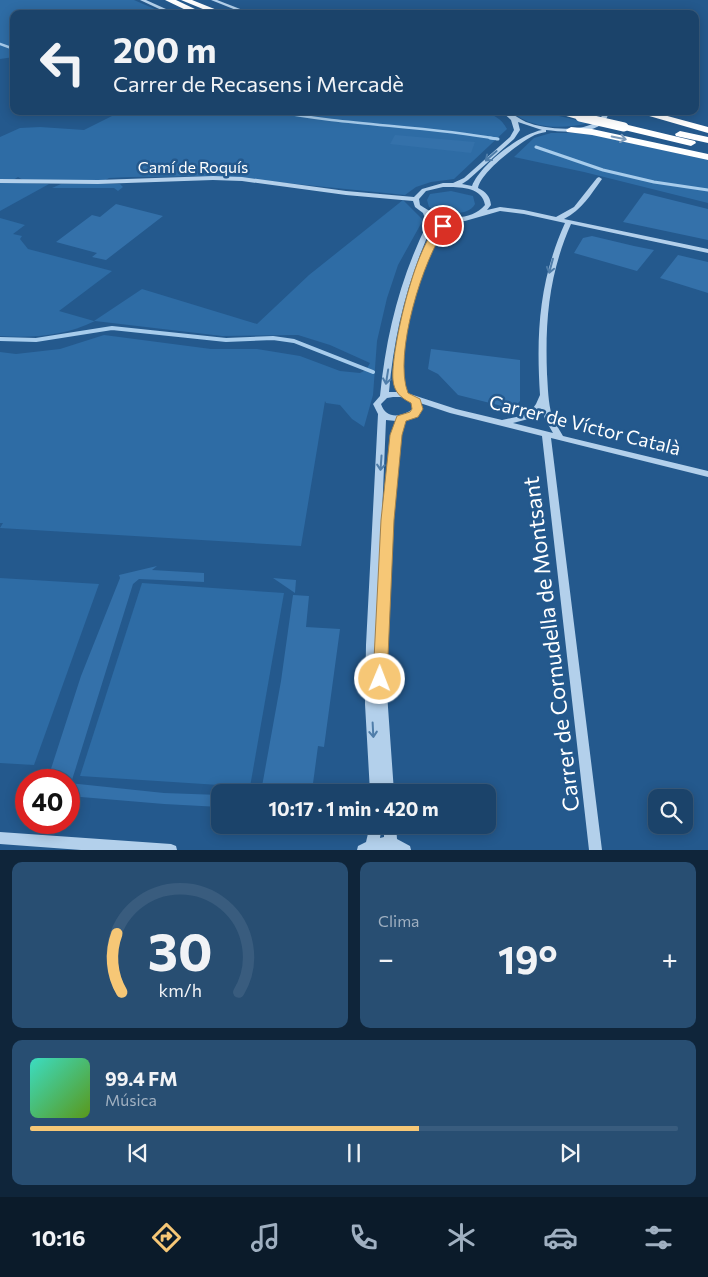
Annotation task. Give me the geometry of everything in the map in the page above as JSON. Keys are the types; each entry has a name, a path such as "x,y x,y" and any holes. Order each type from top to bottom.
{"highway":[{"path":"169,0 196,10"},
{"path":"185,0 199,10"},
{"path":"587,115 708,147"},
{"path":"652,115 708,130"},
{"path":"626,125 708,140"},
{"path":"571,130 592,132 708,157"}],"street":[{"path":"142,0 166,10"},
{"path":"213,0 240,10"},
{"path":"508,115 514,120 530,126 550,130"},
{"path":"475,189 475,183 479,177 521,140 535,132 571,130 599,123 606,115"},
{"path":"455,185 466,179 512,138 517,130 514,120"},
{"name":"Camí de Roquís","path":"0,181 98,182 212,178 242,179 346,193 416,199"},
{"path":"557,219 567,216 577,209 599,179"},
{"path":"524,212 500,209 453,219 426,213 417,206 416,199 421,192 432,187 455,185 475,189 495,204 524,212 708,251"},
{"path":"481,214 488,205 488,198"},
{"path":"577,209 578,218 584,224"},
{"path":"384,396 405,395 416,401 418,409 414,414 401,419 389,418 378,411 377,404 384,396 394,332 407,278 430,224 426,213"},
{"path":"405,395 398,381 403,329 419,272 437,233 453,219"},
{"path":"560,437 547,415 544,394 541,326 550,271 569,221"},
{"path":"502,422 519,419 536,412 544,394"},
{"name":"Carrer de Víctor Català","path":"405,395 453,411 708,474"},
{"name":"Carrer de Víctor Català","path":"418,409 453,411"},
{"path":"376,784 370,644 382,414"},
{"path":"387,784 380,679 381,625 387,520 396,435 401,419"},
{"name":"Carrer de Cornudella de Montsant","path":"546,433 596,850"},
{"path":"372,834 367,847 402,847 395,834"},
{"path":"0,838 81,847 171,850"}],"shaded area":[{"path":"0,0 134,0 157,10 10,10 10,58 0,59"},
{"path":"114,115 492,115 497,117 507,129 454,179 431,182 416,187 405,195 218,176 131,177 109,178 104,181 23,180 18,177 13,180 0,179 0,137 20,128 40,127 84,130"},
{"path":"516,115 555,115 590,123 559,127 538,125"},
{"path":"551,133 594,135 708,160 708,203 584,172 514,157 534,138"},
{"path":"0,182 49,184 0,211"},
{"path":"61,184 120,184 123,187 118,191 114,188 52,188"},
{"path":"451,191 473,196 475,204 460,213 440,211 429,207 427,200 430,194"},
{"path":"403,200 423,220 398,265 387,298 377,341 373,395 364,427 352,419 340,405 326,403 325,401 301,546 0,528 3,523 0,523 0,352 16,354 60,349 104,335 211,349 257,349 300,356 340,371 360,373 366,370 370,363 330,345 298,335 222,336 95,321 72,330 49,335 25,337 0,336 0,218 25,225 13,234 22,236 20,239 28,249 112,271 59,311 94,321 142,289 257,324 309,275"},
{"path":"0,578 99,584 34,765 0,763"},
{"path":"142,583 284,593 251,784 211,784 80,776"}],"building":[{"path":"395,135 475,142 471,153 390,144"},
{"path":"644,193 708,209 708,240 623,222"},
{"path":"116,204 163,216 106,260 92,257 97,253 56,242 92,215 100,217"},
{"path":"592,236 654,250 637,271 574,253 583,238"},
{"path":"678,255 708,262 708,293 660,278"},
{"path":"431,349 520,360 520,401 514,407 502,406 458,395 438,374 428,369"},
{"path":"157,566 152,570 204,573 204,582 139,579 133,584 75,769 51,769 81,676 120,578 119,575"},
{"path":"273,578 296,580 295,593"},
{"path":"293,595 309,596 306,627 340,629 324,747 318,746 313,784 262,784 281,681"},
{"path":"80,784 164,793 211,795 211,807 80,797"}],"waterway":[{"path":"0,44 10,48"},
{"path":"296,115 469,134 495,139"},
{"path":"490,138 495,139"},
{"path":"536,147 603,170 654,182 708,190"},
{"path":"0,339 36,340 112,328 226,340 273,338 294,341 373,372"}],"route":[{"path":"380,679 387,520 396,435 401,419 414,414 418,409 416,401 404,394 398,381 403,329 419,272 437,233 443,226"}]}
